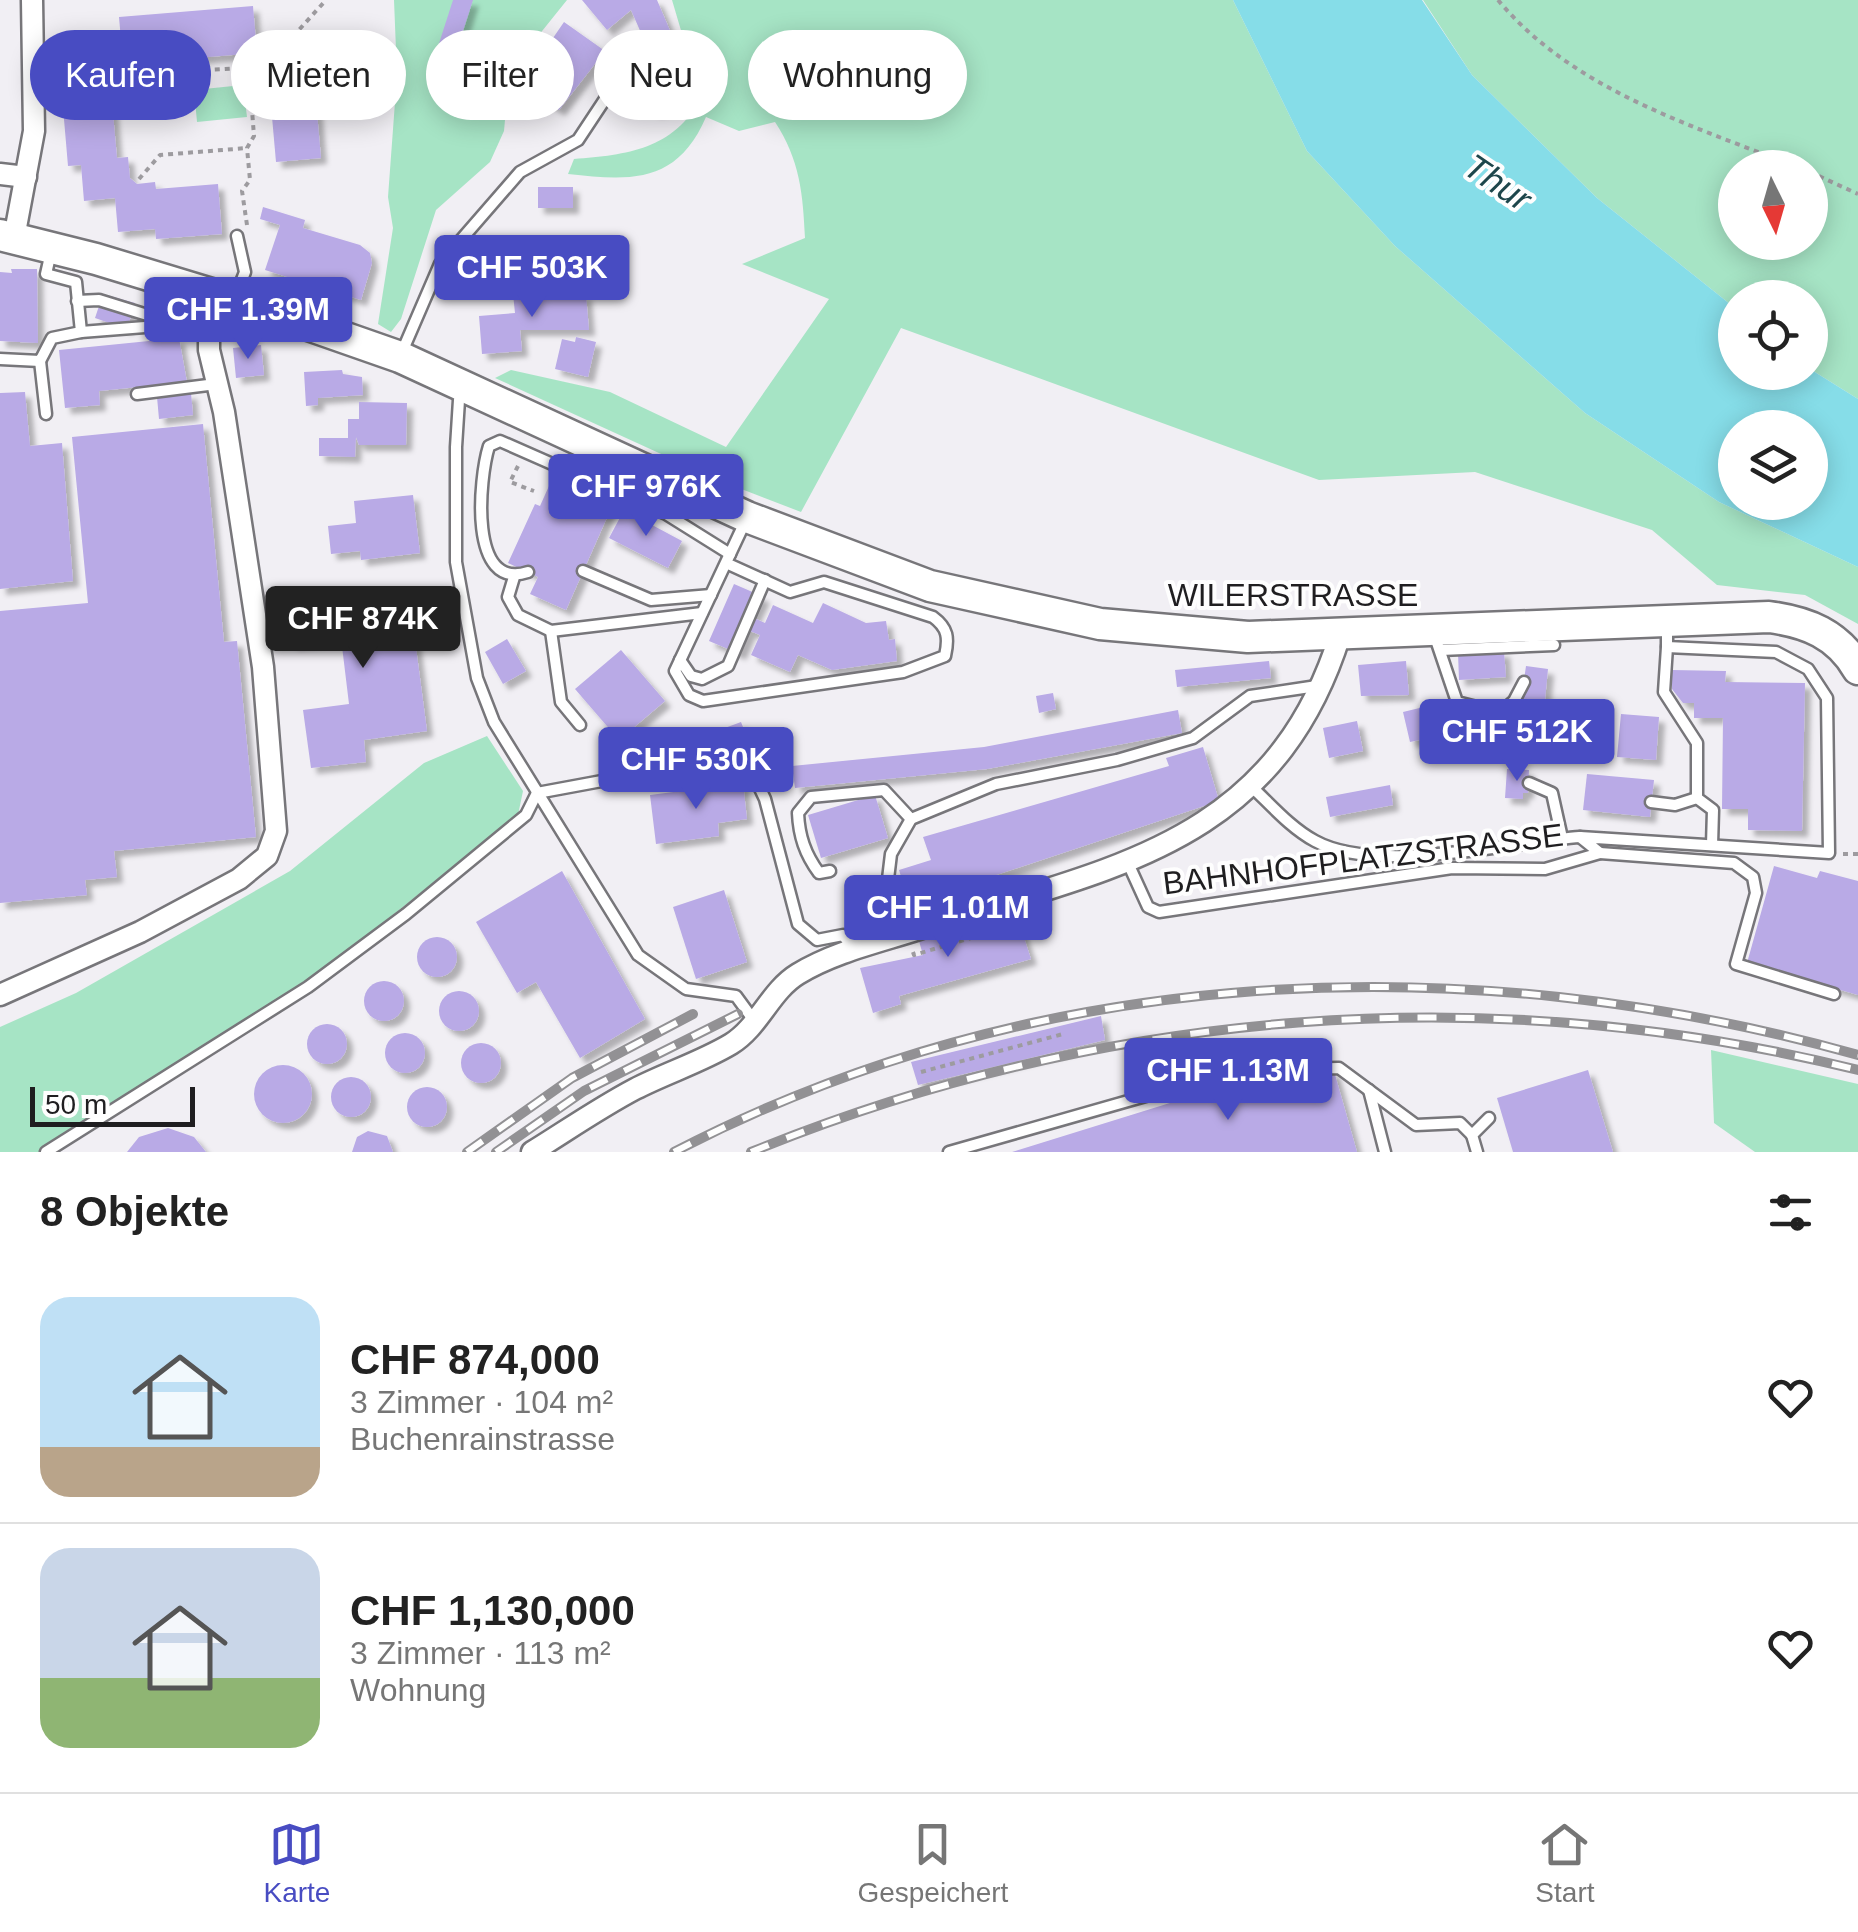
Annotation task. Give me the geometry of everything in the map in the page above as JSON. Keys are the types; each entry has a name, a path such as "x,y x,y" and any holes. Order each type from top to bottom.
{"main road":[{"name":"WILERSTRASSE","path":"7,236 52,247 220,306 400,357 747,516 930,586 1032,612 1168,632 1437,640 1667,633 1793,620 1828,636 1858,669"}],"street":[{"path":"7,236 26,177 36,78 32,0"},
{"path":"0,174 26,177"},
{"path":"0,995 140,932 239,879 274,844 263,667 218,384 220,306"},
{"path":"532,1152 634,1090 734,1043 797,974 854,950 1127,862 1179,840 1228,808 1272,767 1304,724 1340,635"}],"lane":[{"path":"400,357 440,264 520,172 578,140 594,116"},
{"path":"46,414 40,361 52,338 81,332 180,325 220,306 244,272 242,233"},
{"path":"52,247 46,274 76,282 81,332"},
{"path":"78,301 99,300 180,325"},
{"path":"0,359 40,361"},
{"path":"137,394 218,384"},
{"path":"465,388 458,400 454,509 467,635 494,722 638,955 686,989 736,996 755,1022"},
{"path":"528,572 514,576 502,572 491,560 480,518 485,460 490,446 500,441 680,521 728,558 790,592 824,582 932,616 943,624 949,640 945,656 902,672 703,701 689,695 675,671 702,614 710,595 728,558 747,516"},
{"path":"583,571 651,600 710,595"},
{"path":"514,576 508,598 518,615 551,631 702,614"},
{"path":"680,660 691,676 702,678 728,666 766,580"},
{"path":"551,631 560,702 580,725"},
{"path":"1697,798 1697,743 1664,692 1667,633 1776,652 1808,669 1827,698 1835,853"},
{"path":"1511,723 1500,713 1457,702 1437,640 1554,645"},
{"path":"1500,713 1514,702 1524,682"},
{"path":"906,933 888,879 890,854 911,819 996,784 1117,760 1193,738 1250,696 1322,686"},
{"path":"537,793 672,768 748,763 765,799 798,924 817,940 844,935 854,950"},
{"path":"1528,784 1552,793 1562,838"},
{"path":"1252,786 1295,828 1318,843 1348,852 1451,862 1580,837"},
{"path":"830,871 819,872 808,858 799,828 798,813 810,798 884,790 911,819"},
{"path":"46,1152 308,987 406,914 526,814 537,793"},
{"path":"1652,802 1674,805 1697,798"},
{"path":"1697,798 1713,810 1712,846"},
{"name":"BAHNHOFPLATZSTRASSE","path":"1580,837 1835,853"},
{"name":"BAHNHOFPLATZSTRASSE","path":"1580,837 1600,853"},
{"path":"1600,853 1734,863 1753,877 1756,893 1736,964 1834,994"},
{"name":"BAHNHOFPLATZSTRASSE","path":"1127,862 1148,907 1159,912 1451,862 1545,869 1600,853"},
{"path":"949,1152 1237,1070 1339,1068 1416,1125 1460,1123 1472,1135 1477,1152"},
{"path":"1368,1089 1385,1152"},
{"path":"1472,1135 1489,1118"}],"path":[{"path":"299,30 326,0"},
{"path":"1498,0 1528,36 1557,59 1674,118 1754,150"},
{"path":"242,233 242,191 250,180 247,148 254,136 253,120"},
{"path":"139,179 160,155 247,148"},
{"path":"1828,180 1858,194"},
{"path":"1835,853 1858,854"},
{"path":"926,952 1001,929"},
{"path":"920,1072 1063,1034"}],"green space":[{"path":"394,0 567,0 543,30 426,30 426,120 505,120 504,131 490,162 436,210 401,319 391,332 378,324 393,228 388,197 394,120 406,120 406,30 395,30"},
{"path":"672,0 1233,0 1307,151 1395,246 1585,413 1718,501 1718,520 1757,520 1858,567 1858,624 1805,595 1717,585 1652,530 1475,472 1319,480 901,328 801,512 718,480 495,378 511,370 610,392 726,447 829,299 742,264 805,238 799,178 775,122 739,131 713,120 728,120 728,30 681,30"},
{"path":"1423,0 1858,0 1858,399 1828,380 1828,280 1718,280 1718,294 1597,198 1472,75"},
{"path":"231,86 231,119 197,122 211,120 211,88"},
{"path":"685,120 704,120 681,155 650,173 632,177 568,174 574,159 647,146"},
{"path":"487,736 523,791 518,815 300,989 39,1152 0,1152 0,1027 76,993 290,871 424,763"},
{"path":"1711,1050 1858,1084 1858,1152 1755,1152 1714,1123"}],"water":[{"name":"Thur","path":"1233,0 1422,0 1472,75 1597,198 1718,294 1718,390 1828,390 1828,380 1858,399 1858,567 1757,520 1828,520 1828,410 1718,410 1718,501 1585,413 1395,246 1307,151"}],"building":[{"path":"453,0 473,0 463,30 443,30"},
{"path":"582,0 657,0 670,30 640,30 631,10 607,30"},
{"path":"253,6 255,30 231,30 231,55 211,57 211,30 120,30 119,17"},
{"path":"564,22 594,43 594,65 574,91 574,30 558,30"},
{"path":"64,120 114,120 117,158 128,157 130,178 137,184 155,182 156,189 218,184 222,234 156,239 155,229 118,232 115,198 84,201 81,165 68,166"},
{"path":"272,120 318,120 321,158 276,162"},
{"path":"538,187 573,187 573,208 538,208"},
{"path":"263,207 305,220 303,228 360,245 370,253 372,263 361,300 265,270 280,225 260,219"},
{"path":"11,269 37,269 38,343 0,341 0,272 12,273"},
{"path":"552,291 552,297 586,294 589,330 520,330 522,351 482,354 479,316 515,313 513,294"},
{"path":"103,294 135,303 127,329 95,318"},
{"path":"576,337 596,342 588,377 555,369 562,339 575,342"},
{"path":"179,338 187,382 99,391 100,405 65,408 59,350"},
{"path":"261,345 264,375 236,378 233,348"},
{"path":"342,370 343,374 362,377 363,395 318,398 318,405 306,406 304,372"},
{"path":"25,392 30,446 62,443 73,581 0,589 0,393"},
{"path":"191,393 193,415 159,419 157,397"},
{"path":"359,402 407,403 406,445 359,445 356,437 355,457 319,456 319,438 348,438 348,419 359,419"},
{"path":"203,424 224,642 237,641 256,837 114,851 117,877 85,880 87,895 0,903 0,611 88,603 72,437"},
{"path":"553,477 613,504 566,610 530,594 538,577 508,563 535,504 540,506"},
{"path":"413,495 420,553 361,560 360,551 331,554 328,526 356,523 354,501"},
{"path":"624,510 682,541 668,568 609,538"},
{"path":"734,584 764,597 754,618 765,623 773,605 813,623 823,603 866,623 886,621 889,640 895,639 897,661 832,670 798,655 790,672 751,655 760,635 750,631 740,654 709,641"},
{"path":"408,587 427,731 364,740 366,762 311,768 303,710 349,704 341,638 292,644 287,599"},
{"path":"507,639 526,671 503,684 485,652"},
{"path":"621,650 665,701 619,740 575,689"},
{"path":"1504,651 1506,677 1459,680 1458,653"},
{"path":"1269,661 1271,678 1177,687 1175,670"},
{"path":"1406,661 1409,695 1361,696 1358,665"},
{"path":"1526,666 1548,669 1545,700 1580,703 1577,739 1516,735"},
{"path":"1672,670 1726,671 1725,682 1805,683 1802,831 1748,830 1748,809 1722,809 1723,718 1694,718 1694,703 1683,703 1672,689"},
{"path":"1053,693 1056,709 1039,713 1036,696"},
{"path":"1436,704 1443,735 1410,742 1403,712"},
{"path":"1178,710 1182,733 987,769 795,788 792,766 984,747"},
{"path":"1621,714 1659,717 1656,760 1617,757"},
{"path":"1476,717 1498,731 1490,742 1469,728"},
{"path":"1357,721 1363,751 1329,758 1323,728"},
{"path":"741,722 747,737 720,747 714,732"},
{"path":"1203,747 1219,801 930,897 929,893 908,899 899,870 931,860 923,837 1169,766 1166,758"},
{"path":"1507,769 1529,770 1528,793 1523,793 1523,799 1505,798"},
{"path":"1587,774 1654,780 1650,817 1583,810"},
{"path":"743,783 747,819 718,823 719,836 656,844 650,795"},
{"path":"1390,785 1393,805 1330,817 1326,797"},
{"path":"875,795 888,838 821,858 808,815"},
{"path":"1774,866 1817,878 1820,871 1858,881 1858,995 1747,963"},
{"path":"562,871 645,1019 580,1058 536,982 517,993 476,922"},
{"path":"724,890 747,962 696,979 673,907"},
{"path":"1015,910 1031,959 899,996 901,1004 873,1013 860,968 923,955 919,941"},
{"path":"437,937 451,943 457,957 451,971 437,977 423,971 417,957 423,943"},
{"path":"384,981 398,987 404,1001 398,1015 384,1021 370,1015 364,1001 370,987"},
{"path":"459,991 473,997 479,1011 473,1025 459,1031 445,1025 439,1011 445,997"},
{"path":"1101,1016 1105,1040 918,1085 911,1062"},
{"path":"327,1024 341,1030 347,1044 341,1058 327,1064 313,1058 307,1044 313,1030"},
{"path":"405,1033 419,1039 425,1053 419,1067 405,1073 391,1067 385,1053 391,1039"},
{"path":"481,1043 495,1049 501,1063 495,1077 481,1083 467,1077 461,1063 467,1049"},
{"path":"283,1065 303,1074 312,1094 303,1114 283,1123 263,1114 254,1094 263,1074"},
{"path":"1588,1070 1613,1152 1513,1152 1497,1098"},
{"path":"1334,1071 1357,1152 1012,1152 1260,1075 1265,1091"},
{"path":"351,1077 365,1083 371,1097 365,1111 351,1117 337,1111 331,1097 337,1083"},
{"path":"427,1087 441,1093 447,1107 441,1121 427,1127 413,1121 407,1107 413,1093"},
{"path":"168,1128 194,1137 206,1152 127,1152 139,1137"},
{"path":"368,1131 387,1136 393,1152 352,1152 357,1137"}],"railway":[{"path":"674,1152 814,1089 958,1041 1106,1009 1256,991 1408,987 1559,997 1710,1020 1858,1055"},
{"path":"467,1152 572,1078 693,1014"},
{"path":"496,1152 584,1091 738,1014"},
{"path":"751,1152 885,1103 1021,1066 1159,1039 1298,1022 1438,1018 1578,1024 1718,1041 1858,1070"}]}
